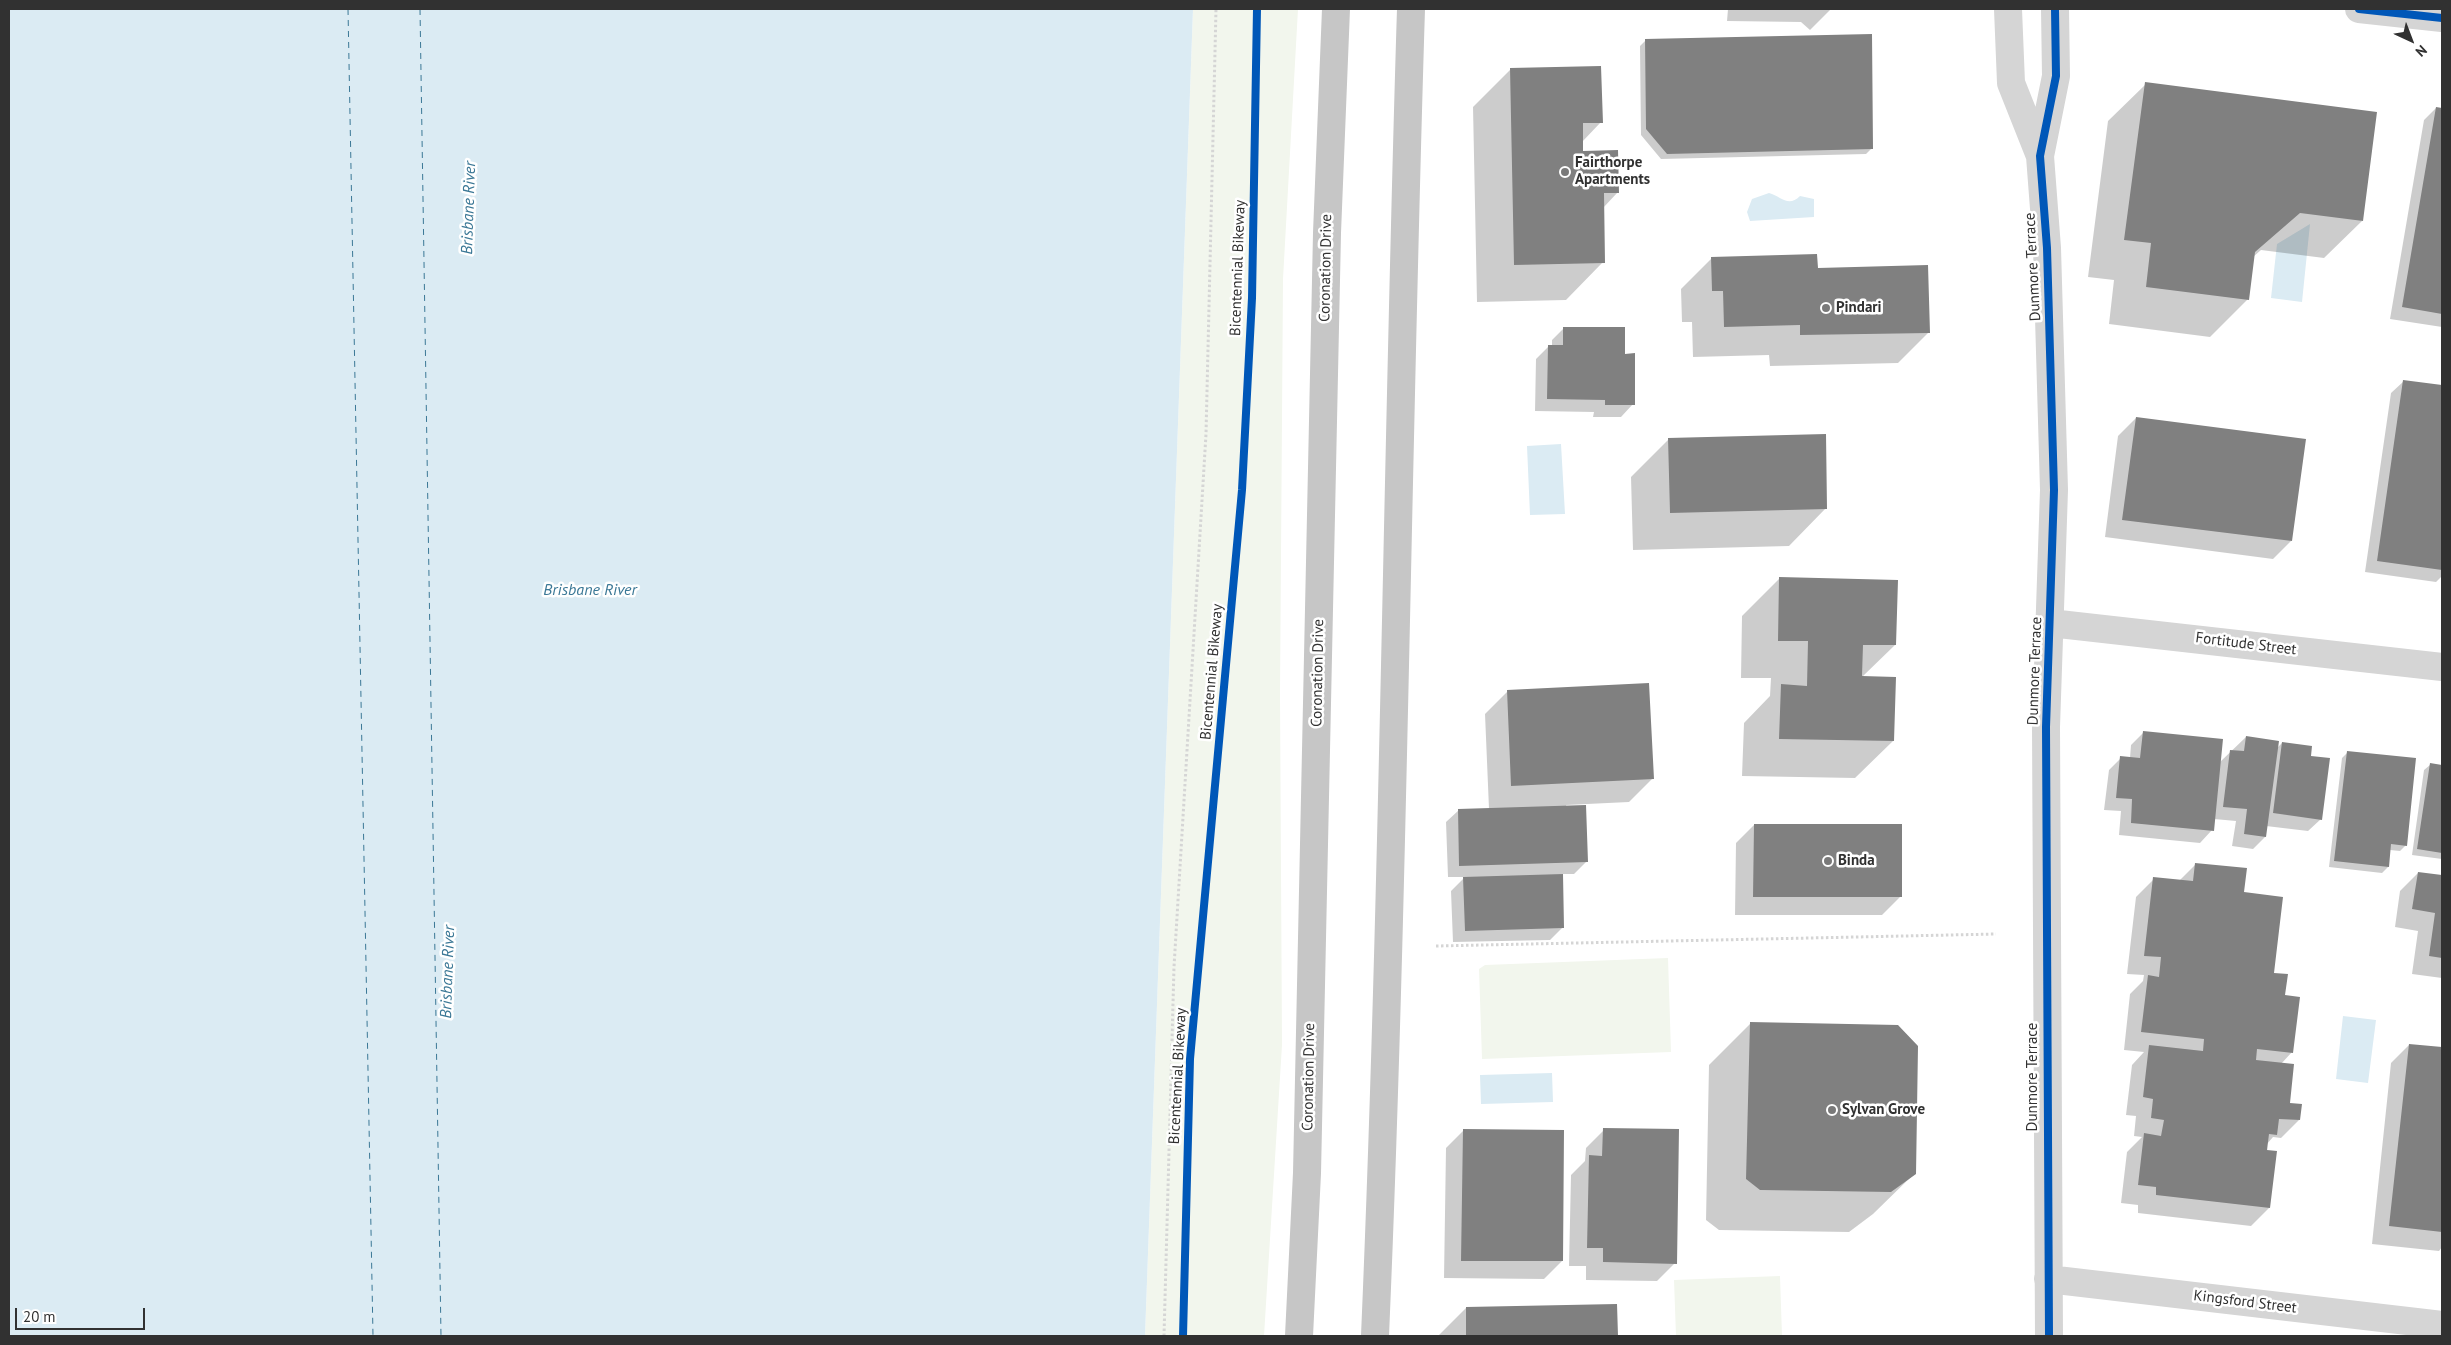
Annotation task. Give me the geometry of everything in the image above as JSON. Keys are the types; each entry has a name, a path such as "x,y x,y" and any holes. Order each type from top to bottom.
{"highway":[{"name":"Coronation Drive","path":"1299,1336 1308,1173 1327,243 1336,9"},
{"path":"1375,1336 1384,1124 1401,318 1411,9"}],"street":[{"name":"Dunmore Terrace","path":"2008,9 2011,83 2040,156"},
{"name":"Dunmore Terrace","path":"2049,1336 2046,727 2054,490 2047,248 2040,156 2056,76 2055,9"},
{"path":"2359,9 2442,18"},
{"name":"Fortitude Street","path":"2050,623 2442,668"},
{"name":"Kingsford Street","path":"2048,1279 2442,1325"}],"path":[{"path":"1164,1336 1174,968 1206,434 1216,9"},
{"path":"1436,946 1996,934"}],"shaded area":[{"path":"1193,9 1298,9 1283,279 1280,694 1282,1045 1264,1336 1145,1336"},
{"path":"1668,958 1671,1052 1482,1059 1479,969 1485,965"},
{"path":"1780,1276 1782,1336 1676,1336 1674,1280"}],"water":[{"name":"Brisbane River","path":"9,9 1193,9 1145,1336 9,1336"},
{"path":"1769,193 1788,201 1792,201 1800,196 1814,199 1814,217 1750,221 1747,212 1752,199"},
{"path":"2310,224 2302,302 2271,298 2277,244"},
{"path":"1561,444 1565,514 1530,515 1527,446"},
{"path":"2343,1016 2376,1020 2368,1083 2336,1079"},
{"path":"1552,1073 1553,1102 1481,1104 1480,1075"}],"building":[{"path":"1872,34 1873,149 1667,154 1646,129 1645,39"},
{"name":"Fairthorpe Apartments","path":"1601,66 1603,123 1583,123 1583,151 1618,150 1619,193 1604,193 1605,263 1514,265 1510,68"},
{"path":"2145,82 2377,112 2363,221 2300,213 2255,252 2249,300 2146,287 2151,243 2124,240"},
{"path":"2436,107 2442,108 2442,314 2402,307"},
{"name":"Pindari","path":"1817,254 1818,268 1928,265 1930,333 1800,335 1800,325 1724,327 1723,291 1712,291 1711,257"},
{"path":"1563,327 1625,327 1625,354 1635,353 1635,405 1605,405 1605,400 1547,399 1548,345 1563,345"},
{"path":"2403,380 2442,385 2442,570 2377,561"},
{"path":"2136,417 2306,439 2292,541 2122,520"},
{"path":"1826,434 1827,509 1670,513 1668,438"},
{"path":"1779,577 1898,580 1896,645 1863,645 1862,676 1896,677 1894,741 1779,739 1781,684 1807,686 1808,641 1778,641"},
{"path":"1649,683 1654,779 1511,786 1507,690"},
{"path":"2143,731 2223,739 2214,831 2131,823 2132,799 2116,798 2120,756 2140,758"},
{"path":"2246,736 2279,741 2266,837 2244,834 2247,809 2223,807 2230,750 2244,751"},
{"path":"2282,742 2312,746 2311,756 2330,758 2322,820 2273,813"},
{"path":"2347,751 2416,758 2407,846 2391,844 2389,867 2334,861"},
{"path":"2430,763 2442,765 2442,853 2417,849"},
{"path":"1586,805 1588,862 1459,866 1458,809"},
{"name":"Binda","path":"1754,824 1902,824 1902,897 1753,897"},
{"path":"2195,863 2247,868 2244,892 2283,897 2274,973 2288,974 2285,995 2300,997 2293,1053 2257,1049 2256,1060 2294,1064 2290,1103 2302,1104 2300,1120 2279,1119 2277,1135 2269,1134 2267,1150 2277,1151 2270,1208 2156,1195 2156,1187 2138,1185 2144,1133 2161,1136 2164,1120 2151,1118 2153,1099 2143,1097 2149,1045 2203,1051 2204,1039 2141,1032 2148,975 2159,977 2161,957 2144,956 2153,877 2193,881"},
{"path":"2418,872 2442,875 2442,958 2429,956 2435,913 2412,909"},
{"path":"1563,874 1564,928 1465,931 1463,877"},
{"name":"Sylvan Grove","path":"1750,1022 1898,1025 1918,1046 1916,1174 1891,1192 1760,1190 1746,1179"},
{"path":"2409,1044 2442,1047 2442,1232 2389,1226"},
{"path":"1603,1128 1679,1129 1677,1264 1603,1262 1603,1248 1587,1248 1589,1155 1602,1156"},
{"path":"1463,1129 1564,1130 1563,1261 1461,1261"},
{"path":"1617,1304 1618,1336 1466,1336 1466,1307"}],"ferry route":[{"path":"348,9 373,1336"},
{"path":"420,9 441,1336"}],"cycle path":[{"name":"Bicentennial Bikeway","path":"1183,1336 1190,1059 1242,490 1252,298 1257,9"},
{"path":"2049,1336 2046,727 2054,490 2047,248 2040,156 2056,76 2055,9"},
{"path":"2359,9 2442,18"}],"place":[{"name":"Fairthorpe Apartments","path":"1565,172"},
{"name":"Pindari","path":"1826,308"},
{"name":"Binda","path":"1828,861"},
{"name":"Sylvan Grove","path":"1832,1110"}]}
